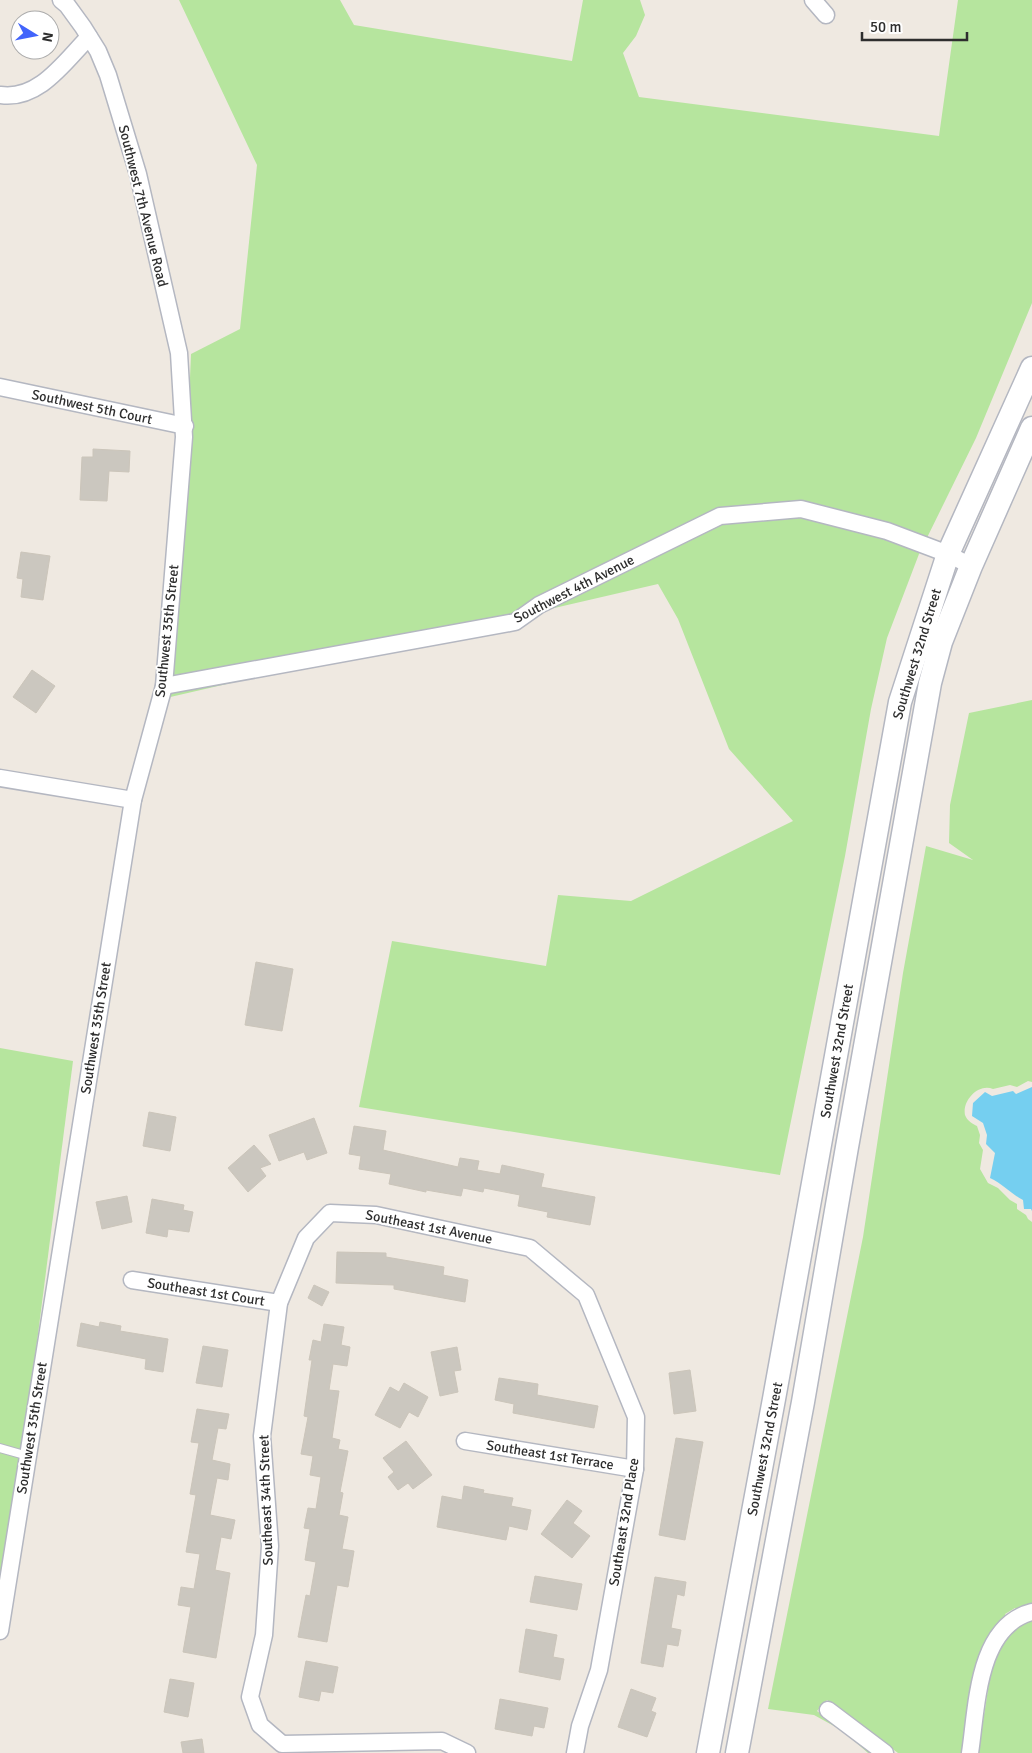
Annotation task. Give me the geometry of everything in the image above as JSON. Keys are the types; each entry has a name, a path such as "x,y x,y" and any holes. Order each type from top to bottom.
{"main road":[{"name":"Southwest 32nd Street","path":"708,1753 900,702 948,554 1032,368"},
{"name":"Southwest 32nd Street","path":"737,1753 803,1402 930,683 941,642 971,566 1032,428"}],"street":[{"name":"Southwest 7th Avenue Road","path":"62,0 67,4 98,51 108,75 138,174 179,353 185,426"},
{"path":"813,0 826,15"},
{"path":"0,95 7,96 35,89 52,75 89,37"},
{"name":"Southwest 5th Court","path":"0,388 185,426"},
{"name":"Southwest 35th Street","path":"0,1631 133,800 164,686 185,426"},
{"name":"Southwest 4th Avenue","path":"164,686 515,622 539,605 720,516 801,510 887,531 948,554 971,566"},
{"path":"0,778 133,800"},
{"name":"Southeast 1st Avenue","path":"279,1304 306,1238 330,1213 376,1215 530,1248 586,1295"},
{"name":"Southeast 1st Court","path":"132,1280 279,1304"},
{"name":"Southeast 32nd Place","path":"574,1753 580,1726 599,1670 635,1469 636,1417 586,1295"},
{"name":"Southeast 34th Street","path":"279,1304 262,1436 270,1546 264,1635 250,1697 260,1725 282,1744 371,1748"},
{"name":"Southeast 1st Terrace","path":"465,1441 635,1469"},
{"path":"970,1753 986,1659 994,1642 1016,1618 1032,1612"},
{"path":"828,1710 885,1753"},
{"path":"371,1748 442,1741 467,1753"}],"lane":[{"path":"0,1448 28,1456"}],"green space":[{"path":"179,0 340,0 354,25 572,61 583,0 640,0 645,15 636,36 623,53 639,97 939,136 958,0 1032,0 1032,303 976,438 919,554 887,638 871,709 845,856 780,1175 359,1107 392,941 546,966 558,895 631,901 793,821 729,749 678,619 658,584 153,701 185,497 191,354 240,329 257,165"},
{"path":"1032,700 1032,1082 1028,1081 1017,1087 1010,1085 993,1089 982,1088 969,1099 966,1104 965,1115 970,1122 977,1126 980,1135 979,1143 983,1150 980,1169 988,1183 998,1188 1017,1204 1017,1209 1032,1222 1032,1605 1017,1610 1015,1608 1005,1614 1006,1617 990,1633 982,1647 973,1676 962,1753 898,1753 827,1700 817,1711 873,1753 868,1753 843,1731 814,1715 768,1709 863,1237 903,973 926,846 973,860 949,843 950,805 969,713"},
{"path":"0,1048 73,1061 0,1630"},
{"path":"1032,1620 1032,1753 978,1753 990,1678 997,1654 1010,1634"}],"water":[{"path":"1032,1087 1032,1211 1031,1209 1024,1209 1023,1200 990,1178 995,1153 986,1144 987,1135 983,1123 972,1116 973,1103 985,1092 992,1096 1013,1091 1016,1094"}],"building":[{"path":"93,449 130,451 129,472 109,471 107,501 80,500 82,457 93,457"},
{"path":"21,552 50,556 43,600 21,597 23,579 17,578"},
{"path":"32,670 55,686 36,713 13,697"},
{"path":"256,962 293,969 282,1031 245,1025"},
{"path":"149,1112 176,1117 170,1151 143,1146"},
{"path":"314,1118 327,1153 307,1160 304,1152 279,1161 269,1135"},
{"path":"354,1126 386,1131 383,1150 458,1167 460,1158 479,1161 477,1170 500,1174 502,1165 544,1174 541,1187 595,1197 590,1225 547,1217 548,1212 518,1206 520,1195 484,1188 483,1192 463,1188 461,1196 426,1190 426,1192 389,1184 391,1174 359,1169 361,1156 349,1154"},
{"path":"254,1145 271,1164 260,1168 266,1176 248,1192 228,1168"},
{"path":"127,1196 132,1222 102,1229 96,1202"},
{"path":"152,1199 184,1205 183,1210 193,1212 189,1232 168,1229 167,1237 146,1233"},
{"path":"337,1252 386,1253 386,1257 444,1267 443,1275 468,1280 465,1302 394,1289 394,1285 336,1283"},
{"path":"314,1285 329,1292 322,1306 308,1298"},
{"path":"100,1322 121,1326 120,1331 168,1339 163,1372 145,1369 146,1359 77,1346 81,1323 99,1327"},
{"path":"324,1324 344,1327 341,1345 350,1347 347,1366 333,1364 329,1390 339,1391 332,1438 340,1440 338,1449 348,1451 340,1492 343,1493 339,1515 348,1517 342,1549 354,1551 348,1587 337,1585 327,1642 298,1637 306,1595 310,1596 316,1562 305,1560 310,1529 304,1528 308,1508 316,1509 321,1477 310,1475 313,1456 301,1454 308,1417 304,1416 312,1360 309,1360 313,1340 321,1342"},
{"path":"203,1346 228,1350 222,1387 196,1383"},
{"path":"457,1347 461,1370 454,1371 458,1392 440,1396 431,1352"},
{"path":"690,1370 696,1411 674,1414 669,1373"},
{"path":"499,1378 538,1384 537,1395 598,1406 594,1428 513,1413 514,1404 495,1400"},
{"path":"404,1383 428,1397 418,1417 409,1412 400,1428 375,1415 390,1387 399,1392"},
{"path":"197,1409 229,1414 226,1429 218,1428 212,1460 230,1464 228,1480 217,1478 210,1515 235,1520 231,1539 221,1537 215,1570 230,1573 216,1658 183,1652 191,1607 178,1605 181,1587 194,1589 200,1554 186,1552 196,1495 190,1494 199,1443 191,1442"},
{"path":"676,1438 703,1442 685,1540 659,1535"},
{"path":"406,1441 432,1475 413,1489 408,1483 398,1490 388,1477 394,1472 383,1458"},
{"path":"464,1486 484,1490 483,1493 513,1498 511,1506 531,1510 527,1530 509,1526 506,1540 437,1527 442,1496 462,1500"},
{"path":"567,1500 582,1511 573,1523 590,1536 572,1558 541,1534"},
{"path":"535,1576 582,1584 577,1610 530,1602"},
{"path":"655,1577 686,1582 684,1596 677,1594 671,1628 681,1630 678,1646 667,1644 663,1667 641,1663"},
{"path":"526,1629 557,1635 553,1657 564,1659 560,1680 519,1672"},
{"path":"306,1661 338,1667 333,1693 321,1691 319,1701 299,1697"},
{"path":"170,1679 194,1683 188,1717 164,1712"},
{"path":"631,1689 656,1698 651,1711 656,1713 647,1737 618,1727"},
{"path":"500,1699 548,1708 544,1728 534,1726 532,1736 495,1729"},
{"path":"202,1739 204,1753 183,1753 181,1742"}]}
